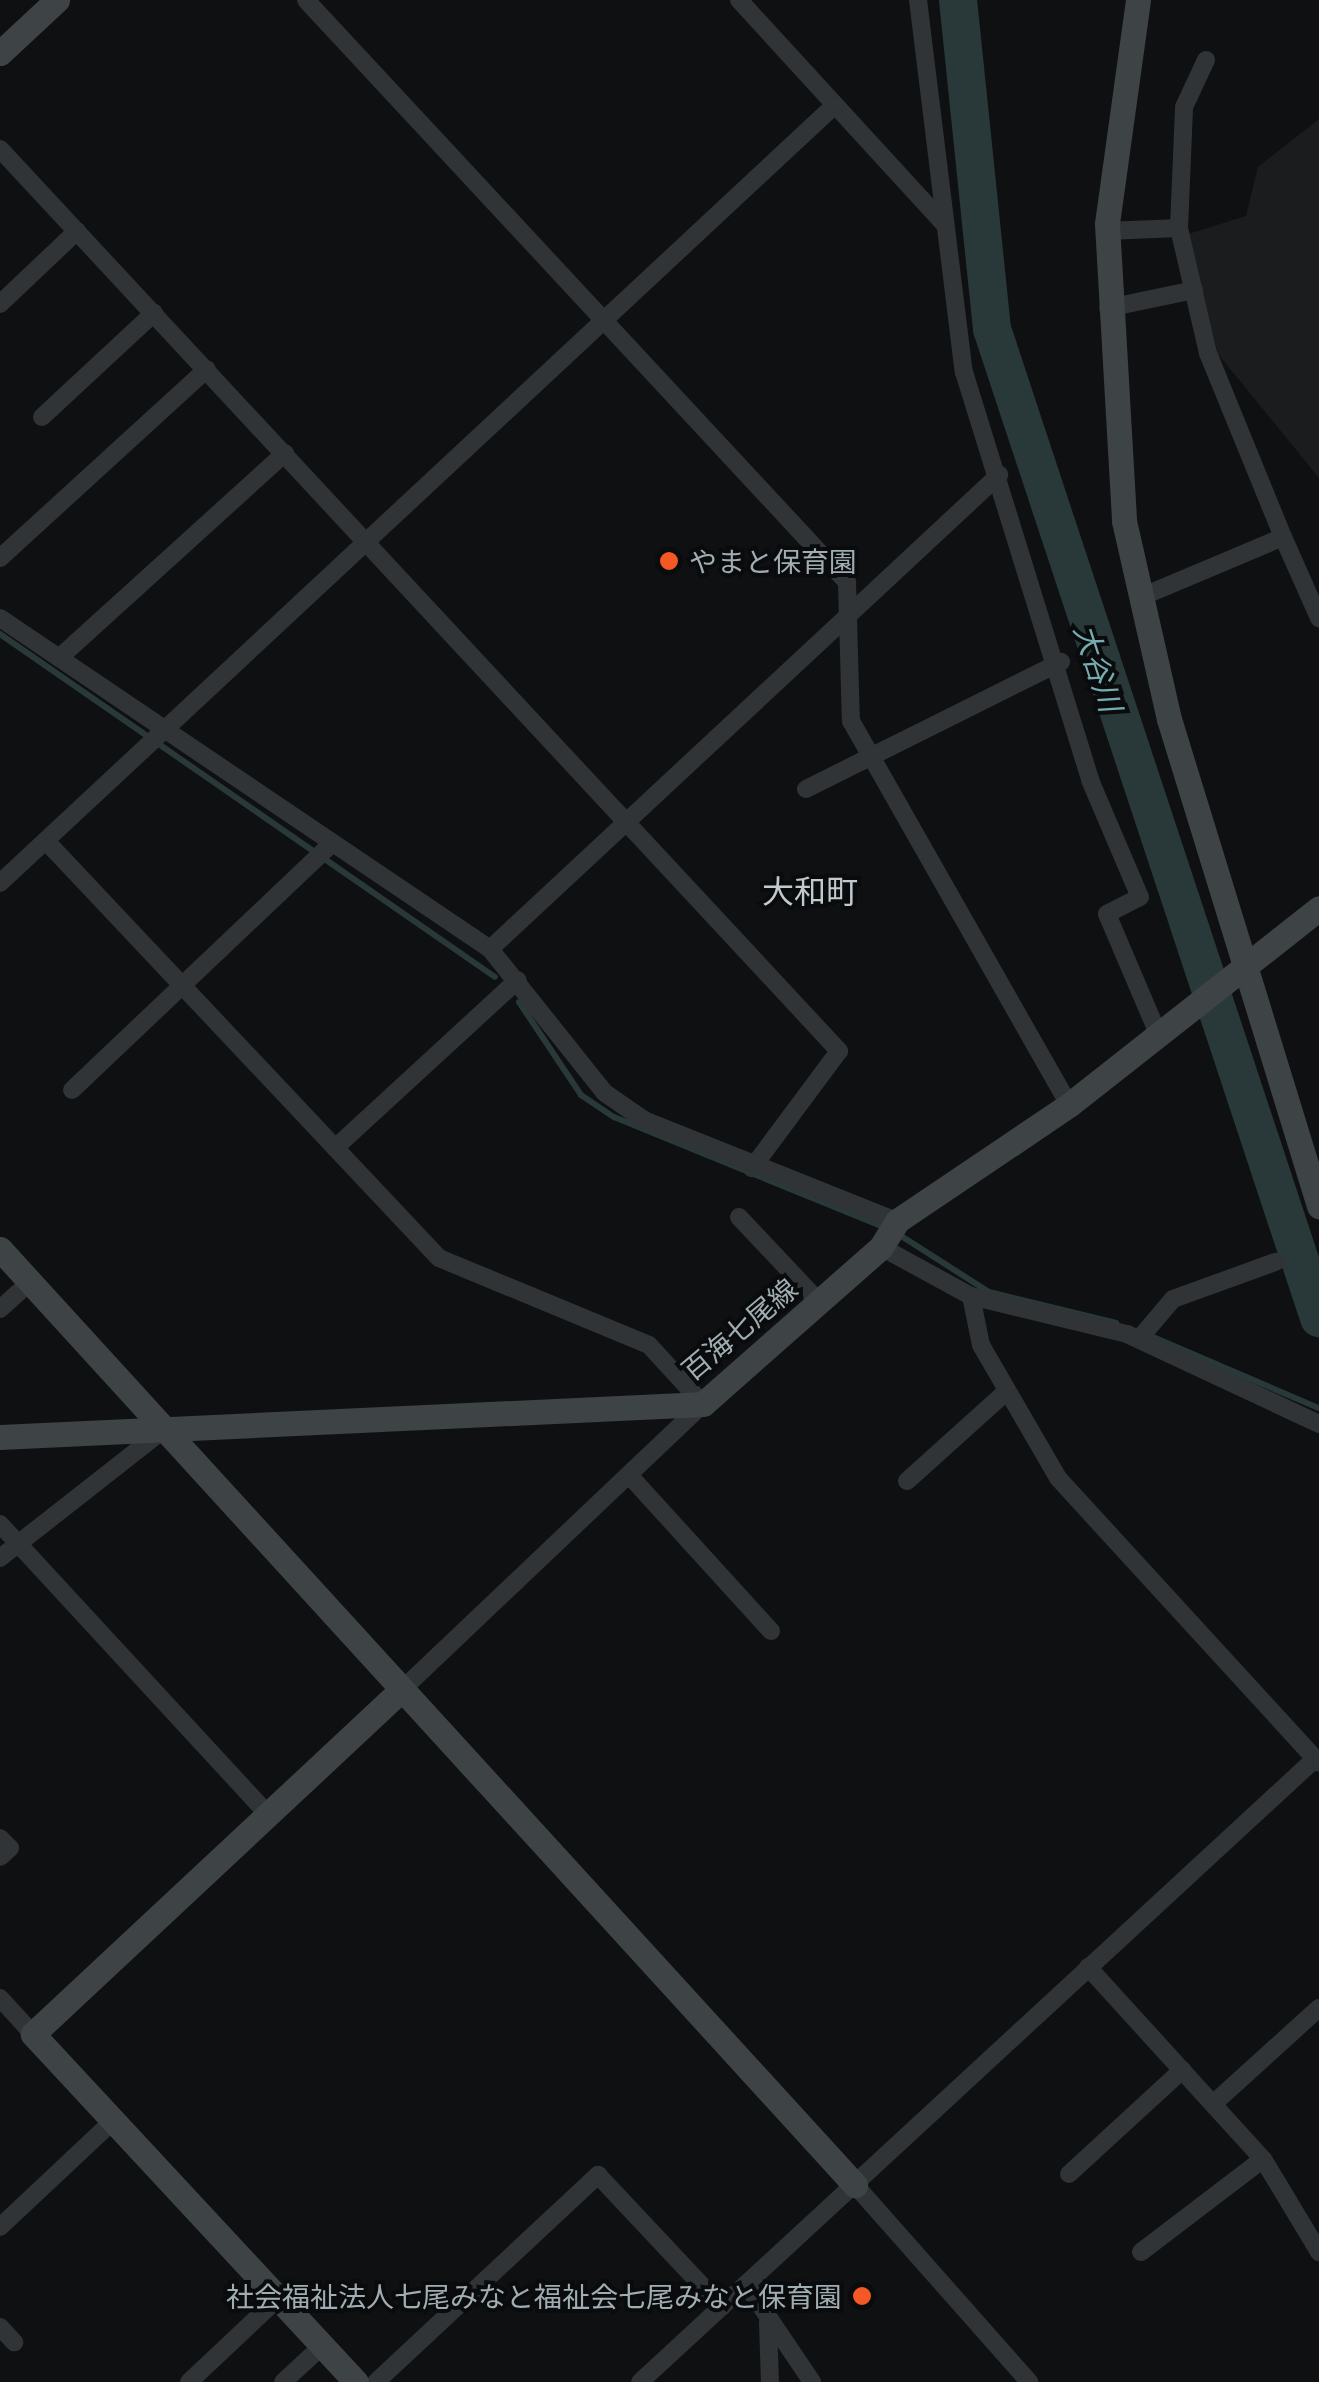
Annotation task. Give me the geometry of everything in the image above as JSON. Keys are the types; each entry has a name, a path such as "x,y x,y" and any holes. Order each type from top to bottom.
{"street":[{"path":"0,53 57,0"},
{"path":"306,0 601,323 848,582 852,604 850,722 1069,1105"},
{"path":"739,0 944,223"},
{"path":"918,0 939,114 944,223 964,372 1061,662 1090,780 1140,898 1108,914 1159,1036"},
{"path":"1138,0 1107,231 1108,308 1124,521 1234,974 1319,1206"},
{"path":"1206,60 1184,107 1179,228 1208,353 1319,618"},
{"path":"0,883 834,104"},
{"path":"0,149 368,541 623,824 839,1051 752,1168"},
{"path":"1107,231 1179,228"},
{"path":"0,304 76,231"},
{"path":"1108,308 1194,290"},
{"path":"42,417 154,312"},
{"path":"0,558 207,370"},
{"path":"59,658 285,453"},
{"path":"490,949 852,604 998,475"},
{"path":"1141,597 1283,537"},
{"path":"0,618 59,658 158,737 332,843 490,949 606,1094 890,1233 971,1296 1139,1340 1319,1424"},
{"path":"806,789 1061,662"},
{"path":"32,2034 703,1404 649,1345 439,1258 46,841"},
{"path":"72,1090 332,843"},
{"name":"百海七尾線","path":"0,1438 703,1404 819,1302 890,1233 1069,1105 1319,908"},
{"path":"335,1148 518,980"},
{"path":"739,1217 819,1302"},
{"path":"0,1250 399,1692 856,2184 1028,2382"},
{"path":"1139,1340 1173,1300 1275,1262"},
{"path":"0,1309 30,1282"},
{"path":"640,2382 1317,1761 1058,1478 982,1345 971,1296"},
{"path":"907,1482 1006,1392"},
{"path":"0,1558 164,1430"},
{"path":"629,1475 770,1631"},
{"path":"0,1524 268,1814"},
{"path":"0,1838 10,1848 0,1857"},
{"path":"1088,1968 1264,2160 1319,2252"},
{"path":"0,1998 356,2382"},
{"path":"1213,2104 1319,2008"},
{"path":"1070,2174 1182,2070"},
{"path":"0,2227 114,2121"},
{"path":"1141,2252 1264,2160"},
{"path":"376,2382 598,2176 722,2306"},
{"path":"746,2284 768,2323 812,2382"},
{"path":"189,2382 278,2298"},
{"path":"768,2323 770,2382"},
{"path":"0,2327 14,2342"},
{"path":"283,2382 322,2346"}],"shaded area":[{"path":"1319,119 1319,478 1218,354 1188,234 1246,216 1258,167"}],"waterway":[{"name":"大谷川","path":"958,0 992,329 1319,1318"},
{"path":"0,634 495,977"},
{"path":"519,1002 581,1095 614,1117 884,1227"},
{"path":"895,1232 989,1292 1116,1323"},
{"path":"1146,1334 1319,1408"}],"place":[{"name":"やまと保育園","path":"669,561"},
{"name":"社会福祉法人七尾みなと福祉会七尾みなと保育園","path":"862,2296"}],"district":[{"name":"大和町","path":"810,891"}]}
